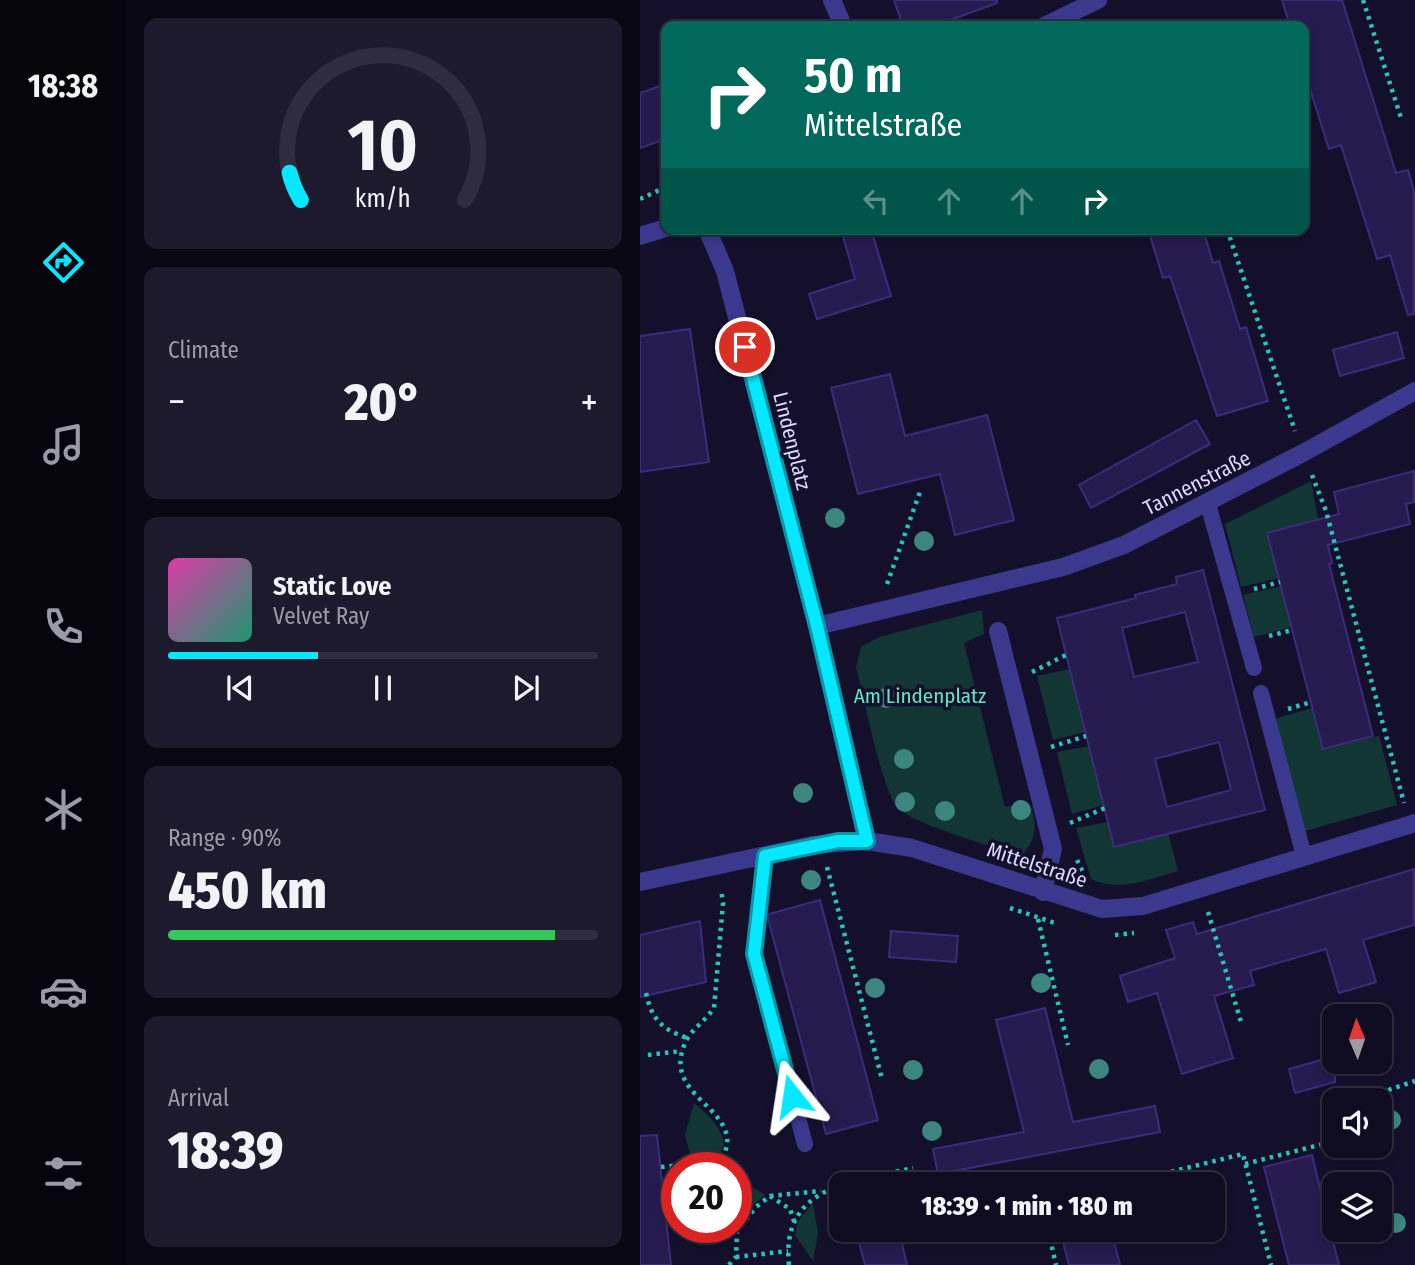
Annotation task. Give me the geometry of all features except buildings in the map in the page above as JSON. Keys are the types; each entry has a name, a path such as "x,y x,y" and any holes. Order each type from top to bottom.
{"street":[{"path":"832,0 840,21"},
{"path":"1054,21 1098,0"},
{"path":"640,236 661,230"},
{"name":"Lindenplatz","path":"710,235 725,271 817,626 867,841"},
{"name":"Tannenstraße","path":"877,611 1063,567 1124,545 1303,453 1415,391"},
{"path":"817,626 877,611"},
{"path":"998,631 1053,849 1043,892"},
{"name":"Mittelstraße","path":"640,883 813,845 867,841 912,848 1102,909 1143,906 1412,824"}],"lane":[{"path":"1208,503 1254,668"},
{"path":"1261,693 1304,856"},
{"path":"765,856 754,954 805,1144"}],"path":[{"path":"1363,0 1402,121"},
{"path":"640,199 661,189"},
{"path":"1229,235 1303,453"},
{"path":"1299,478 1322,466"},
{"path":"1311,472 1326,511 1412,824"},
{"path":"877,611 921,489"},
{"path":"1268,586 1280,582"},
{"path":"1281,633 1292,630"},
{"path":"1031,672 1066,655"},
{"path":"1028,660 1034,683"},
{"path":"1299,705 1311,702"},
{"path":"1050,748 1086,736"},
{"path":"1047,737 1053,760"},
{"path":"1065,812 1068,824 1105,808"},
{"path":"813,845 827,867 882,1079"},
{"path":"1075,851 1090,885"},
{"path":"715,867 723,903 717,993 714,1008 705,1022 687,1038 682,1051 689,1089 725,1129 728,1144 725,1152"},
{"path":"1200,888 1241,1022"},
{"path":"1037,918 1068,1045"},
{"path":"646,993 655,1020 665,1030 687,1038"},
{"path":"648,1055 682,1051"},
{"path":"1392,1089 1415,1081"},
{"path":"1245,1164 1322,1144"},
{"path":"1170,1172 1243,1154 1271,1265"},
{"path":"752,1211 770,1196 822,1191 913,1168"},
{"path":"789,1265 788,1251 794,1222 822,1191"},
{"path":"770,1196 789,1209 794,1222"},
{"path":"1051,1242 1056,1265"},
{"path":"736,1243 736,1257"},
{"path":"729,1265 736,1257 788,1251"}],"green space":[{"path":"1311,481 1318,519 1267,533 1279,578 1241,587 1225,524"},
{"path":"1281,586 1291,627 1254,637 1243,595"},
{"name":"Am Lindenplatz","path":"982,610 984,634 964,643 1005,807 1021,804 1032,810 1034,834 1022,856 937,828 897,807 879,762 856,667 861,647 879,637"},
{"path":"1070,669 1085,732 1053,740 1037,676"},
{"path":"1312,708 1323,749 1379,736 1397,805 1305,831 1274,719"},
{"path":"1089,746 1104,805 1072,814 1057,752"},
{"path":"1108,822 1168,833 1178,871 1124,885 1091,879 1076,828"},
{"path":"694,1103 719,1130 723,1147 720,1152 690,1152 685,1135"},
{"path":"752,1187 765,1195 752,1205"},
{"path":"813,1203 818,1234 813,1261 795,1235 799,1220"}],"route":[{"path":"745,347 817,626 867,841 838,841 765,856 754,954 792,1096"}]}
